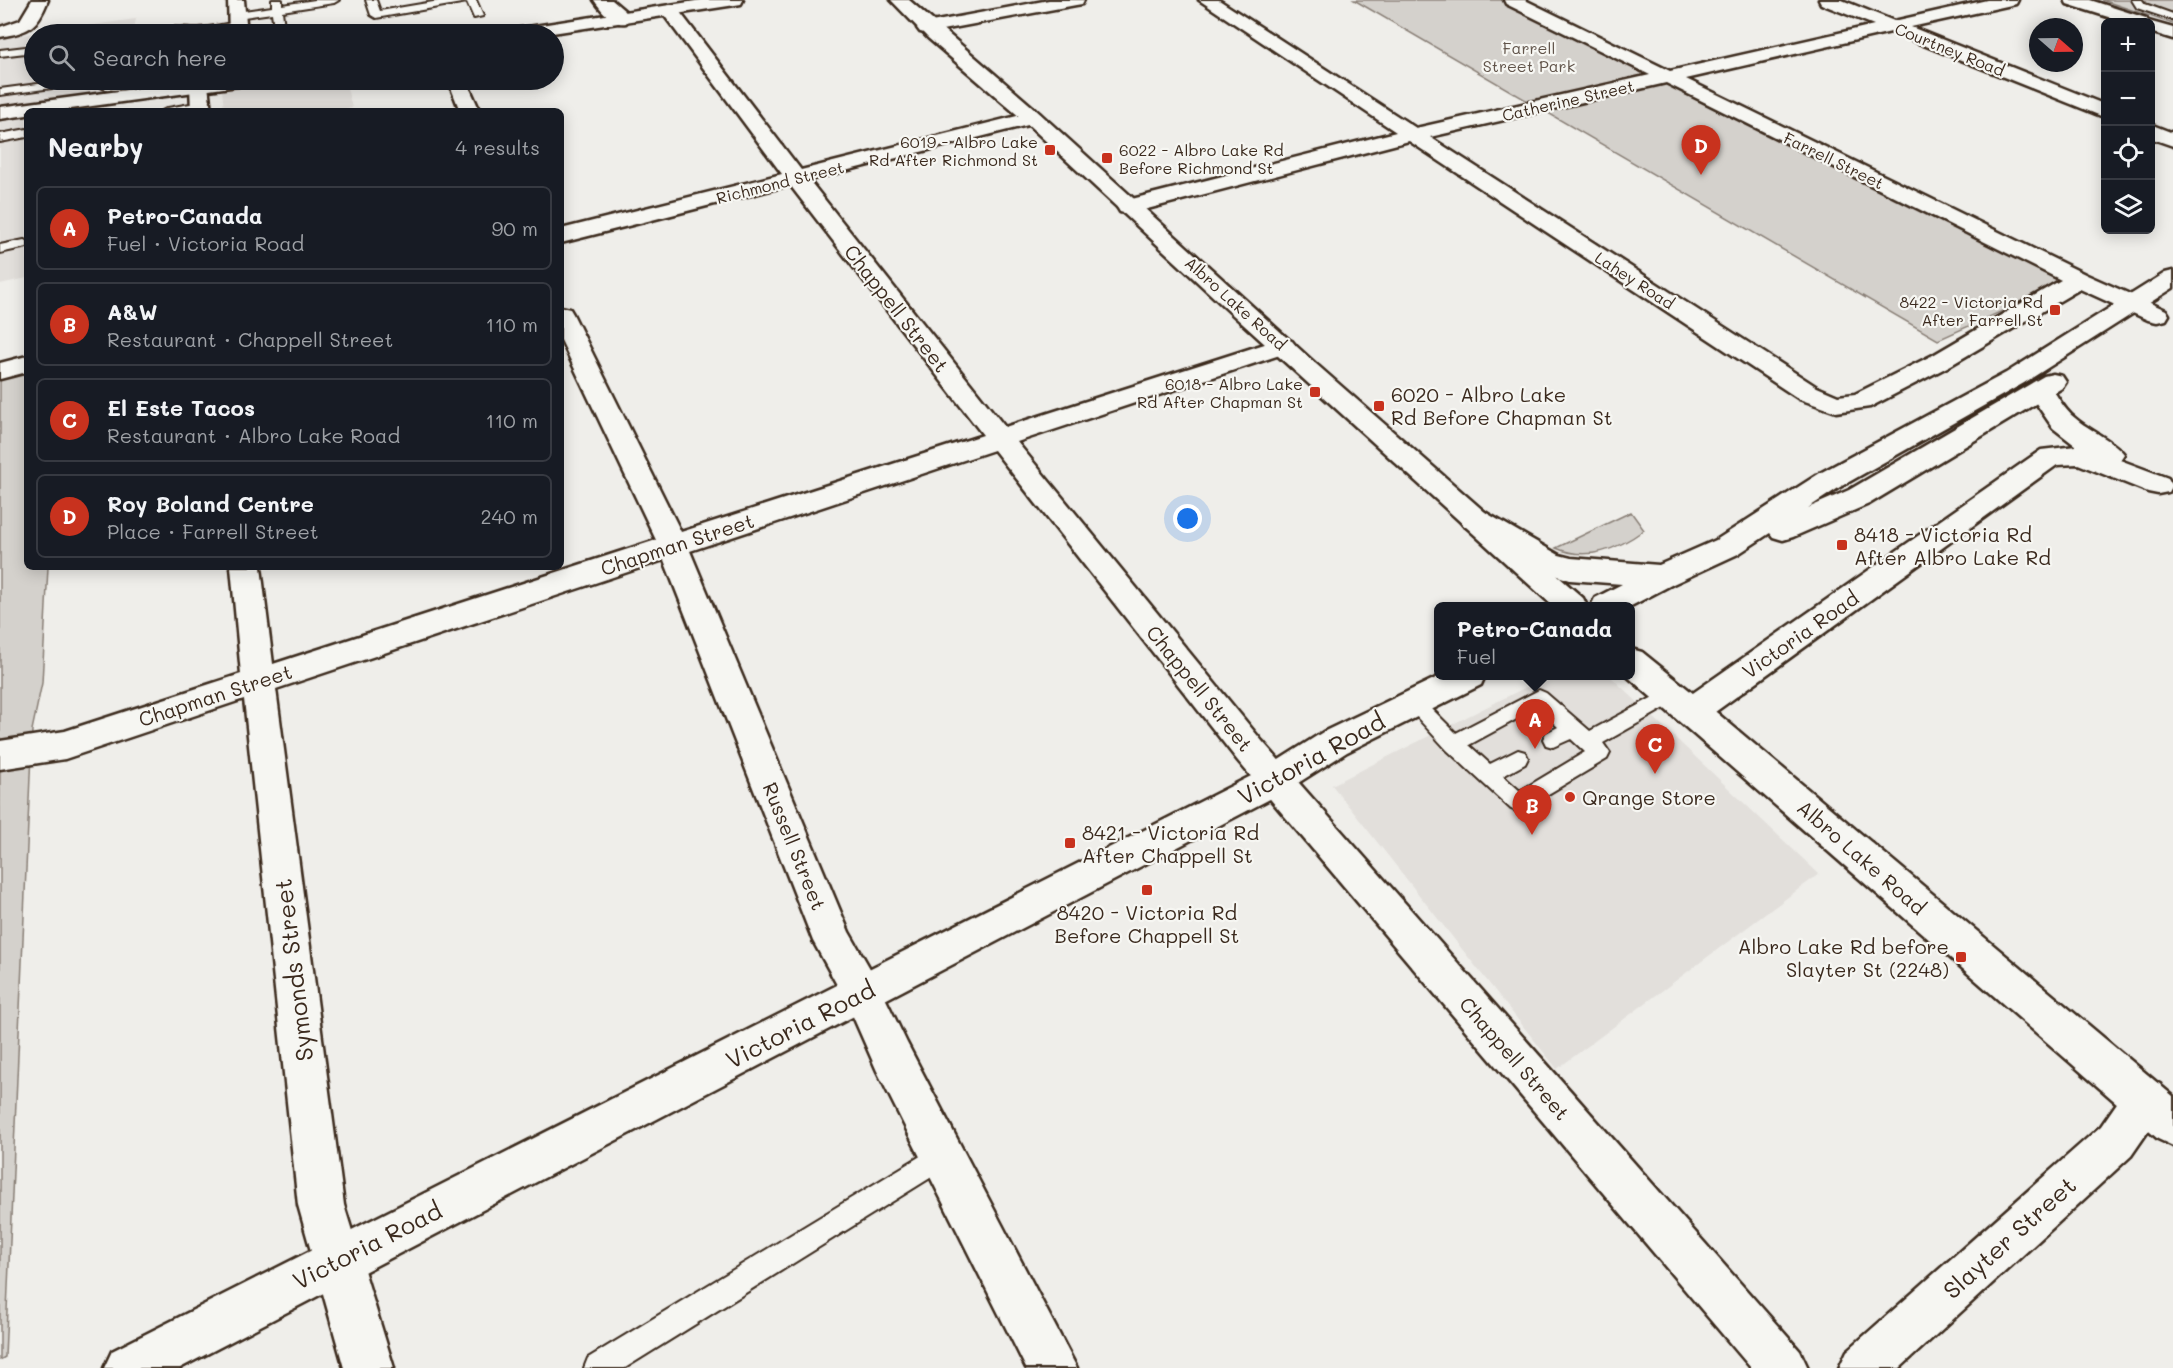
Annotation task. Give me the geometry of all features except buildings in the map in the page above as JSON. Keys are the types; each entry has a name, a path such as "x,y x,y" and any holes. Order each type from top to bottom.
{"street":[{"path":"24,24 32,21 40,0"},
{"path":"602,0 619,15 620,19"},
{"path":"564,27 735,0"},
{"name":"Albro Lake Road","path":"899,0 926,28 1033,118 1128,207 1568,602"},
{"path":"926,28 1076,0"},
{"name":"Lahey Road","path":"1207,0 1808,393 1836,404 1861,401 1932,365 2079,280"},
{"name":"Farrell Street","path":"1512,0 2079,280 2132,305 2165,310"},
{"name":"Courtney Road","path":"1827,0 2101,110"},
{"name":"Catherine Street","path":"1128,207 1414,134 2010,0"},
{"path":"2073,0 2121,16 2139,10"},
{"name":"Chappell Street","path":"670,11 796,178 1000,440 1275,780 1783,1368"},
{"path":"2155,27 2173,34"},
{"path":"60,108 102,90"},
{"path":"194,90 201,108"},
{"path":"461,90 469,108"},
{"path":"0,113 24,111"},
{"name":"Richmond Street","path":"564,235 1033,118"},
{"path":"2155,132 2173,140"},
{"path":"1727,547 1830,480 2015,378 2173,278"},
{"path":"1613,602 1662,576 1727,547 1773,534 1858,497 2040,390 2165,310"},
{"name":"Russell Street","path":"564,320 673,545 833,941 862,992 942,1156 1052,1368"},
{"name":"Chapman Street","path":"0,755 65,745 1283,346"},
{"path":"0,371 24,365"},
{"path":"2040,390 2062,423 2085,440 2141,471 2165,489"},
{"name":"Victoria Road","path":"1682,703 2051,456 2081,454 2165,489"},
{"path":"1473,518 1548,562 1570,569 1662,576"},
{"name":"Symonds Street","path":"246,570 321,1205 339,1259 369,1368"},
{"name":"Albro Lake Road","path":"1635,665 2159,1112"},
{"name":"Victoria Road","path":"129,1368 1275,780 1335,742 1459,680"},
{"name":"Slayter Street","path":"1864,1368 2116,1141 2159,1112"}],"lane":[{"path":"223,24 277,4 334,0"},
{"path":"371,0 376,15 463,0"},
{"path":"471,0 478,16"},
{"path":"277,4 279,24"},
{"path":"2139,10 2173,17"},
{"path":"12,29 18,38 19,50"},
{"path":"0,53 24,50"},
{"path":"0,92 24,89"},
{"path":"0,138 24,134"},
{"path":"0,249 24,244"},
{"path":"1414,703 1454,744 1518,803 1600,753 1539,698 1454,744"},
{"path":"1588,742 1682,703"},
{"path":"1553,739 1573,728"},
{"path":"1488,776 1518,758"},
{"path":"598,1368 942,1156"}],"shaded area":[{"path":"136,19 135,24 100,24"},
{"path":"10,20 6,37 24,35 24,90 109,90 87,102 85,108 24,108 24,279 0,284 0,22"},
{"path":"222,90 348,90 352,108 224,108"},
{"path":"1540,680 1614,680 1819,874 1557,1069 1332,785"}],"green space":[{"name":"Farrell Street Park","path":"1354,0 1506,0 2071,280 1938,340"},
{"path":"2102,0 2173,0 2173,24"},
{"path":"24,366 24,570 48,570 42,683 32,730 5,1357 0,1360 0,372"},
{"path":"1631,512 1644,530 1624,543 1602,551 1580,554 1556,548"}],"place":[{"name":"6019 - Albro Lake Rd After Richmond St","path":"1050,150"},
{"name":"6022 - Albro Lake Rd Before Richmond St","path":"1107,158"},
{"name":"Roy Boland Centre","path":"1701,175"},
{"name":"8422 - Victoria Rd After Farrell St","path":"2055,310"},
{"name":"6018 - Albro Lake Rd After Chapman St","path":"1315,392"},
{"name":"6020 - Albro Lake Rd Before Chapman St","path":"1379,406"},
{"name":"8418 - Victoria Rd After Albro Lake Rd","path":"1842,545"},
{"name":"Petro-Canada","path":"1535,749"},
{"name":"El Este Tacos","path":"1655,774"},
{"name":"Qrange Store","path":"1570,797"},
{"name":"A&W","path":"1532,835"},
{"name":"8421 - Victoria Rd After Chappell St","path":"1070,843"},
{"name":"8420 - Victoria Rd Before Chappell St","path":"1147,890"},
{"name":"Albro Lake Rd before Slayter St (2248)","path":"1961,957"}]}
